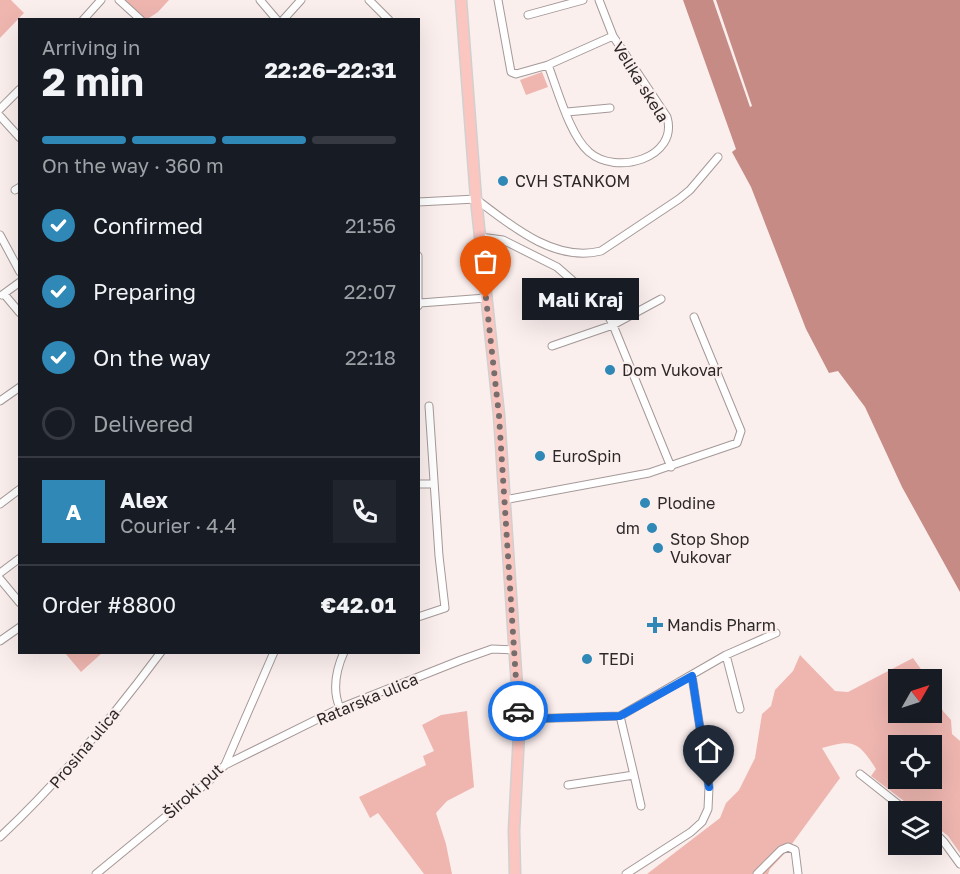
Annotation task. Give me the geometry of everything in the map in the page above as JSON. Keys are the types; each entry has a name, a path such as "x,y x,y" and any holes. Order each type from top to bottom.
{"main road":[{"path":"461,0 476,199 499,416 519,717 514,830 515,874"}],"street":[{"path":"85,18 101,0"},
{"path":"119,0 139,18"},
{"path":"260,0 275,18"},
{"path":"285,18 302,0"},
{"path":"369,0 386,18"},
{"path":"498,0 511,72 522,74 548,65 613,36"},
{"path":"528,15 583,0"},
{"name":"Velika skela","path":"548,65 578,140 588,152 612,164 632,163 651,155 664,143 669,126 667,117 613,36 599,0"},
{"path":"0,110 18,91"},
{"path":"567,112 610,108"},
{"path":"0,116 18,136"},
{"path":"420,202 476,199 508,223 549,246 580,254 591,254 601,251 679,199 700,180 718,157"},
{"path":"0,235 18,268"},
{"path":"480,237 503,240 557,267 605,309 671,467"},
{"path":"18,283 2,295 18,311"},
{"path":"420,304 486,298"},
{"path":"552,346 613,325 662,299"},
{"path":"504,500 649,473 737,442 741,431 694,317"},
{"path":"0,401 18,388"},
{"path":"420,616 444,608 429,406"},
{"path":"420,484 434,484"},
{"path":"0,504 18,490"},
{"path":"0,573 18,560"},
{"path":"0,579 18,601"},
{"path":"0,641 18,628"},
{"path":"519,717 524,719 620,716 726,656 776,633"},
{"name":"Ratarska ulica","path":"225,765 340,708 480,652 492,649 514,650"},
{"name":"Prosina ulica","path":"0,837 71,764 159,654"},
{"name":"Široki put","path":"96,874 210,781 225,765 273,654"},
{"path":"340,708 335,691 343,654"},
{"path":"726,656 740,709"},
{"path":"626,874 691,832 702,822 708,808 709,787 692,676"},
{"path":"620,716 641,806"},
{"path":"860,774 894,801"},
{"path":"568,785 633,775"},
{"path":"942,840 960,864"},
{"path":"757,874 780,850 788,847 795,850 798,874"}],"shaded area":[{"path":"0,0 11,0 24,13 0,38"},
{"path":"125,0 169,0 158,12 149,18 144,18"},
{"path":"683,0 960,0 960,592 902,487 865,407 838,371 829,373 806,329 751,187 732,152 736,149"},
{"path":"542,72 548,87 526,95 520,80"},
{"path":"66,654 101,654 81,672"},
{"path":"800,655 835,691 848,692 888,671 888,723 942,723 942,709 951,720 952,734 960,741 960,853 942,831 942,801 904,801 888,789 942,789 942,735 888,735 888,789 871,776 876,769 859,748 848,743 822,748 840,778 768,874 647,874 720,818 726,803 739,790 755,758 762,714 771,706 775,690 793,671"},
{"path":"913,658 921,669 892,669"},
{"path":"467,711 474,787 447,801 436,813 446,844 452,874 424,874 378,813 370,818 359,797 426,765 423,756 434,751 422,725 441,715"}],"pier":[{"path":"713,0 716,0 752,106 750,107"}],"way so far":[{"path":"486,298 499,416 518,711"}],"place":[{"name":"CVH STANKOM","path":"503,181"},
{"name":"Mali Kraj","path":"486,298"},
{"name":"Dom Vukovar","path":"610,370"},
{"name":"EuroSpin","path":"540,456"},
{"name":"Plodine","path":"645,503"},
{"name":"dm","path":"652,528"},
{"name":"Stop Shop Vukovar","path":"658,548"},
{"name":"Mandis Pharm","path":"655,625"},
{"name":"TEDi","path":"587,659"}],"route":[{"path":"518,711 519,717 524,719 620,716 692,676 709,787"}]}
